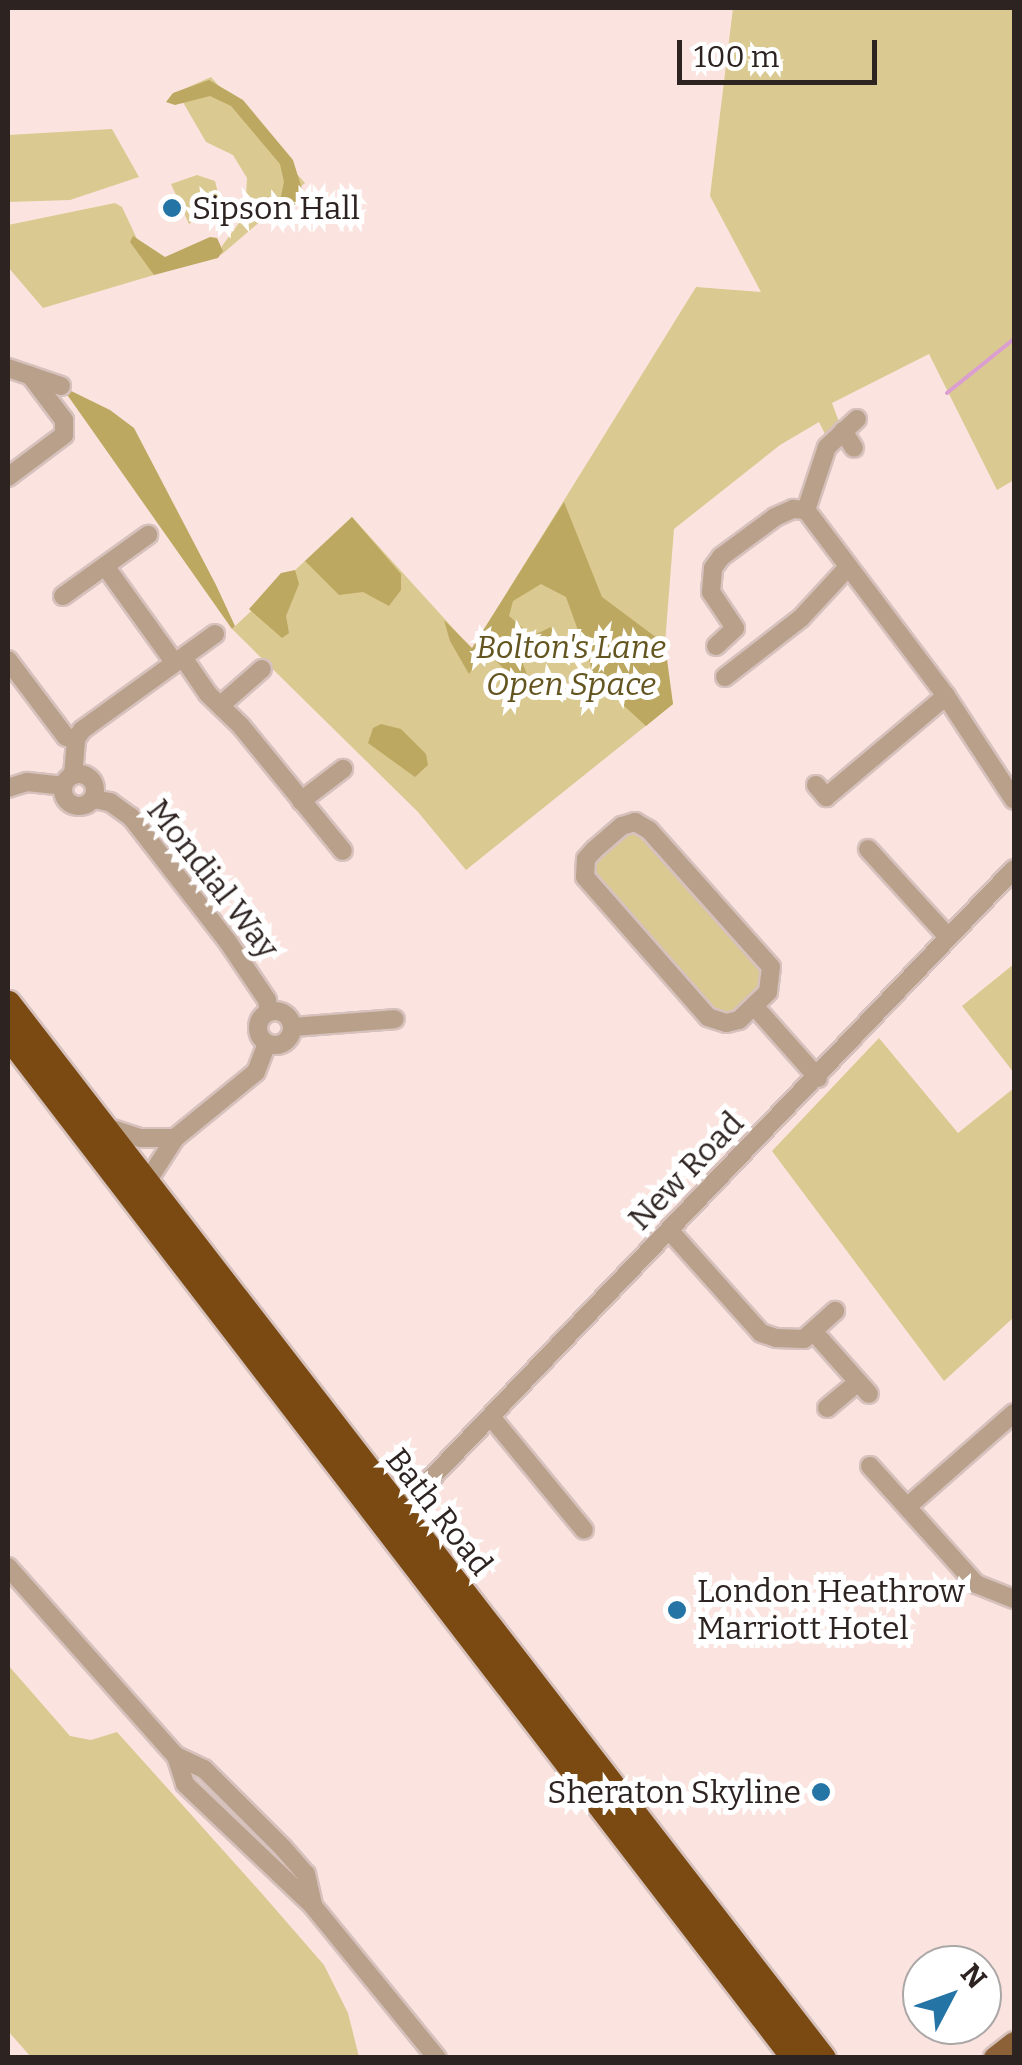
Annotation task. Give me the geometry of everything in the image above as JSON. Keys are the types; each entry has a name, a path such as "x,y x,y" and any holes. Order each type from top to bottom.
{"highway":[{"name":"Bath Road","path":"8,1003 398,1514 731,1934 823,2058"},
{"name":"Bath Road","path":"8,1036 794,2058"}],"main road":[{"path":"995,2058 1014,2043"}],"street":[{"path":"8,368 61,386"},
{"path":"8,476 64,435 64,420 30,375"},
{"path":"806,510 827,447 850,425 854,448"},
{"path":"716,646 734,628 712,592 713,568 721,557 775,517 792,509 806,510"},
{"path":"806,510 946,696 1014,800"},
{"path":"63,596 148,534"},
{"path":"106,566 179,661 222,704 343,850"},
{"path":"726,677 801,618 848,568"},
{"path":"8,788 27,782 68,780 92,780 94,799 82,806 72,805 64,797 68,780 76,739 82,730 215,634"},
{"path":"8,660 66,737 76,739"},
{"path":"222,704 262,669"},
{"path":"816,785 826,797 946,696"},
{"path":"301,801 342,769"},
{"name":"Mondial Way","path":"94,799 110,802 131,817 228,942 267,1000 269,1012"},
{"path":"634,822 649,830 769,963 771,986 755,1007 730,1023 708,1017 590,885 585,864 594,850 626,824 634,822"},
{"path":"868,849 948,937"},
{"name":"New Road","path":"398,1514 1014,869"},
{"path":"755,1007 818,1078"},
{"path":"145,1185 175,1138 256,1072 267,1044 258,1024 269,1012 284,1014 292,1028"},
{"path":"292,1028 396,1018"},
{"path":"267,1044 282,1044 292,1028"},
{"path":"100,1125 146,1139 175,1138"},
{"path":"669,1230 760,1332 776,1338 804,1339 835,1312"},
{"path":"813,1331 863,1388 827,1408"},
{"path":"907,1507 1014,1412"},
{"path":"491,1417 548,1474 584,1530"},
{"path":"870,1466 976,1584 1014,1599"},
{"path":"8,1567 176,1756 204,1769 306,1874 313,1906 438,2058"}],"green space":[{"name":"Bolton's Lane Open Space","path":"733,8 1014,8 1014,480 997,490 929,354 832,403 839,422 825,434 819,422 780,445 674,529 664,656 673,704 466,870 418,812 232,629 352,517 472,649 696,287 761,292 710,196"},
{"path":"211,77 305,183 221,255 222,246 245,215 247,178 233,155 206,142 177,92"},
{"path":"112,129 139,177 70,200 8,202 8,135"},
{"path":"197,175 215,181 219,197 213,207 189,224 171,184"},
{"path":"115,203 122,207 154,275 43,308 8,267 8,225"},
{"path":"641,830 768,973 766,983 738,1014 719,1016 596,884 591,870 598,852 622,831"},
{"path":"1014,964 1014,1073 962,1006"},
{"path":"879,1038 958,1133 1014,1088 1014,1317 944,1381 772,1151"},
{"path":"8,1665 70,1736 91,1740 117,1732 257,1888 324,1965 348,2013 359,2057 31,2057 8,2031"}],"shaded area":[{"path":"209,80 243,100 293,160 302,189 299,201 288,211 278,210 284,182 280,164 231,106 210,96 175,105 166,102 173,93"},
{"path":"133,236 165,257 210,237 217,238 223,251 218,258 154,275 130,242"},
{"path":"61,386 110,410 134,428 216,585 235,626 232,629"},
{"path":"564,502 602,597 665,644 673,704 646,726 596,680 566,597 541,584 513,601 509,616 532,636 551,627 557,649 552,658 530,650 518,652 531,684 527,692 485,650 469,674 450,641 444,620 472,648"},
{"path":"352,517 401,574 401,590 389,606 363,592 339,595 305,561"},
{"path":"295,570 299,584 286,616 289,633 282,638 249,609 281,573"},
{"path":"381,724 401,729 426,754 428,765 415,777 368,743 373,728"}],"waterway":[{"path":"947,393 1014,339"}],"place":[{"name":"Sipson Hall","path":"172,208"},
{"name":"London Heathrow Marriott Hotel","path":"677,1610"},
{"name":"Sheraton Skyline","path":"821,1792"}]}
